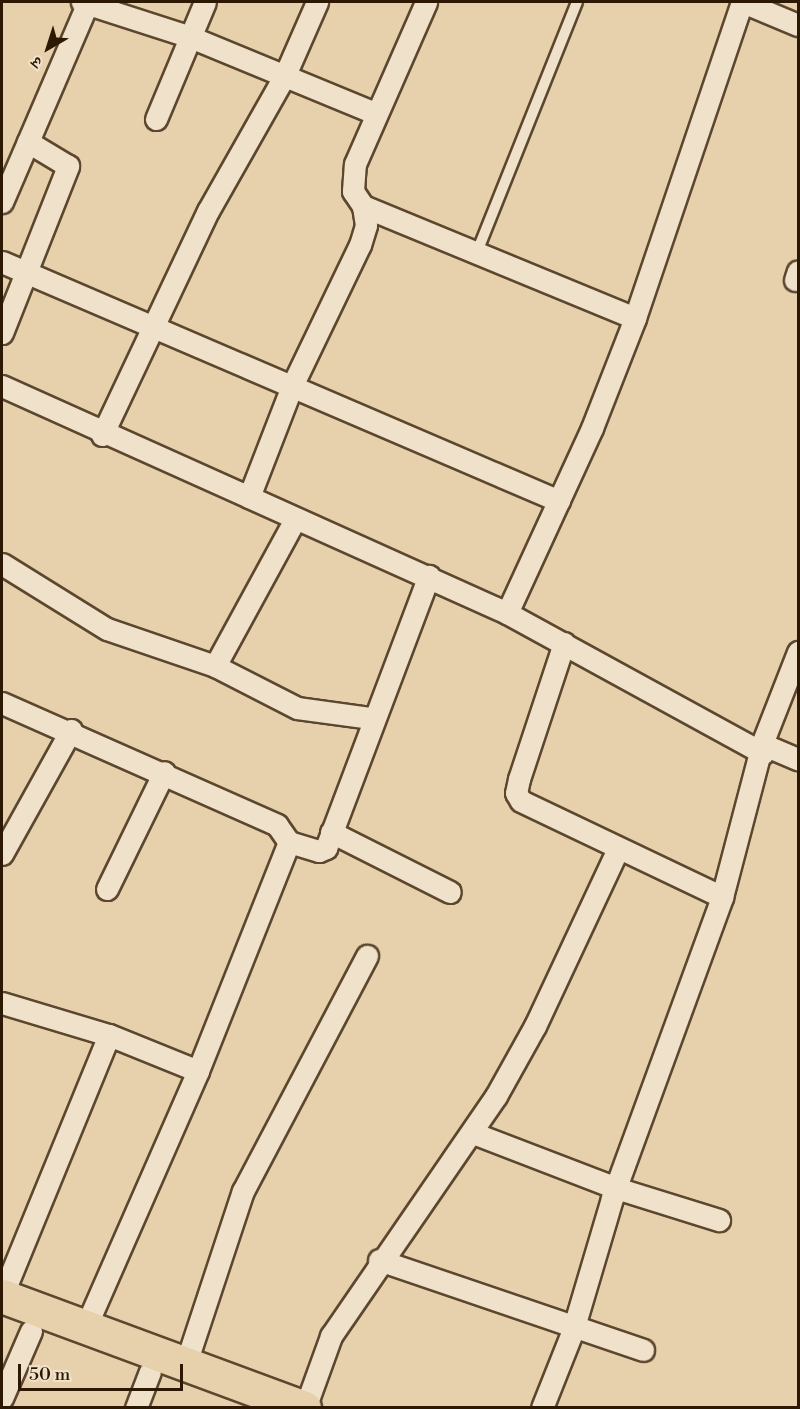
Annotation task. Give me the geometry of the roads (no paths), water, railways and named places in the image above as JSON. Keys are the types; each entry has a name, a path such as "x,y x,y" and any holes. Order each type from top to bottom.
{"main road":[{"path":"2,1296 304,1407"},
{"path":"16,1326 150,1372 239,1407"}],"street":[{"path":"2,202 86,2 188,36 375,113"},
{"path":"156,119 188,36 206,2"},
{"path":"102,435 152,325 240,147 285,75 317,2"},
{"path":"249,497 292,386 360,245 366,225 363,206 353,192 356,164 375,113 426,2"},
{"path":"507,613 559,501 635,318 743,2 798,25"},
{"path":"2,333 68,166 28,142"},
{"path":"363,206 635,318"},
{"path":"2,262 559,501"},
{"path":"2,386 102,435 249,497 294,521 429,576 507,613 763,748 798,759"},
{"path":"215,666 294,521"},
{"path":"2,564 88,620 215,666 297,708 371,718"},
{"path":"2,703 71,730 277,825 289,842 323,851 371,718 429,576"},
{"path":"564,644 516,793 533,810 617,851 722,897"},
{"path":"542,1407 573,1330 616,1188 722,897 763,748 798,652"},
{"path":"2,854 71,730"},
{"path":"107,890 164,772"},
{"path":"331,832 450,892"},
{"path":"85,1328 198,1071 289,842"},
{"path":"304,1407 331,1336 379,1260 473,1133 535,1026 617,851"},
{"path":"186,1363 243,1191 367,956"},
{"path":"2,1003 109,1035 198,1071"},
{"path":"2,1296 109,1035"},
{"path":"473,1133 616,1188 719,1220"},
{"path":"379,1260 573,1330 643,1350"},
{"path":"2,1398 16,1326"},
{"path":"136,1407 150,1372"}],"lane":[{"path":"477,252 577,2"}]}
